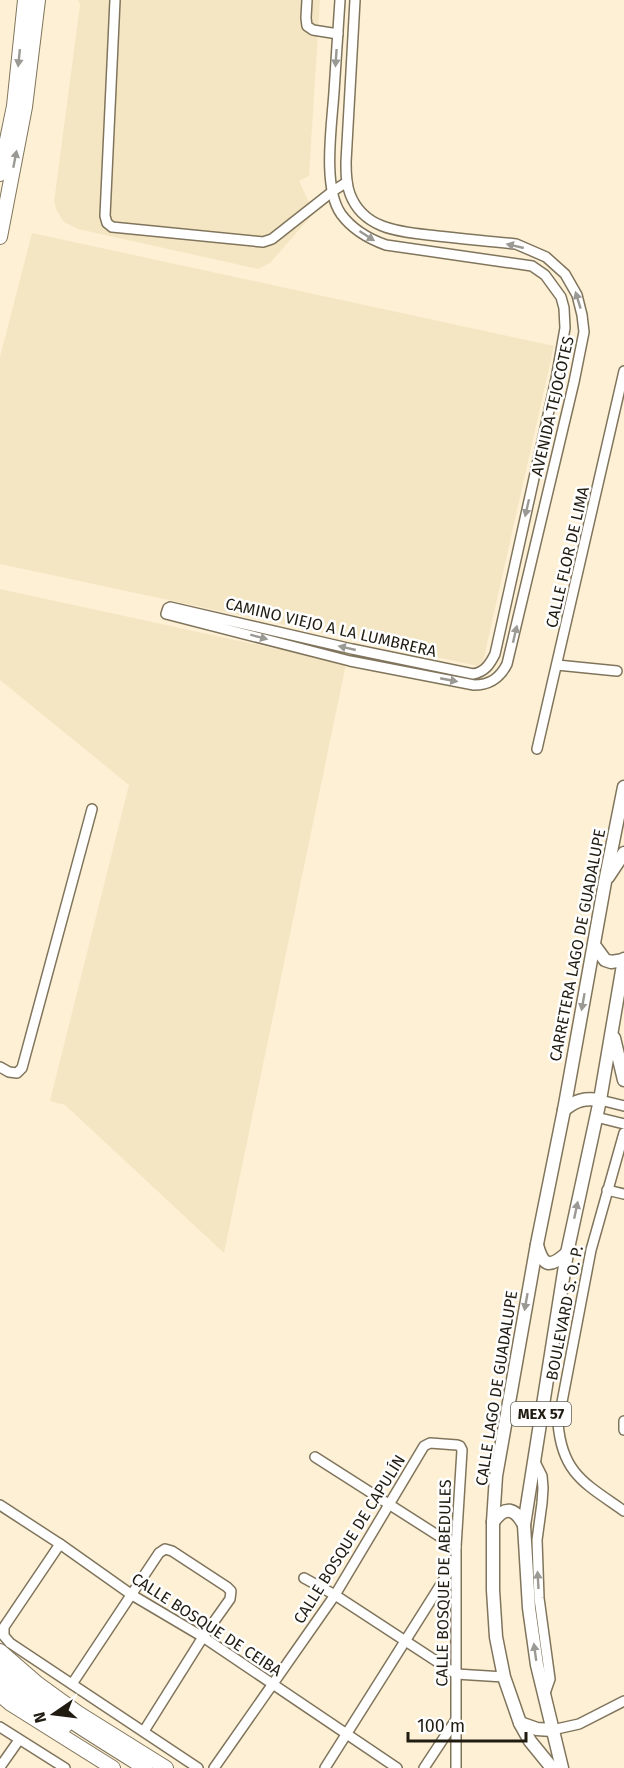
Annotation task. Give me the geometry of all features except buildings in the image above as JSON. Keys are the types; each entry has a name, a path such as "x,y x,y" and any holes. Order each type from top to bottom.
{"highway":[{"path":"0,174 14,106 25,0"},
{"path":"0,237 25,107 38,0"},
{"path":"0,1651 38,1684 78,1713 166,1768"},
{"path":"0,1667 65,1717 145,1768"},
{"path":"0,1682 27,1705 134,1768"},
{"path":"0,1695 113,1768"}],"main road":[{"name":"CARRETERA LAGO DE GUADALUPE","path":"564,1110 604,882 624,788"},
{"path":"604,882 624,853"},
{"path":"594,945 605,960 612,962 624,959"},
{"name":"MEX 57","path":"562,1768 537,1665 529,1608 524,1526 567,1253 600,1100 624,959"},
{"path":"612,1031 624,1080"},
{"path":"564,1110 578,1100 586,1098 600,1100"},
{"name":"CALLE LAGO DE GUADALUPE","path":"552,1768 530,1741 520,1723 504,1677 496,1637 493,1522 496,1476 502,1437 564,1110"},
{"path":"537,1244 543,1261 547,1264 560,1260 567,1253"},
{"path":"493,1522 499,1513 510,1511 519,1516 524,1526"},
{"path":"520,1723 537,1729 552,1730"}],"street":[{"path":"115,0 105,216 107,223 112,227 263,242 272,240 347,182"},
{"path":"307,0 307,26 313,30 338,34"},
{"name":"AVENIDA TEJOCOTES","path":"355,0 346,162 347,182 355,204 373,222 384,228 516,244 546,258 565,274 577,295 582,315 584,332 574,382 507,664 502,673 489,683"},
{"path":"338,1 354,21"},
{"name":"AVENIDA TEJOCOTES","path":"338,1 338,34 329,163 333,191 341,214 363,235 386,245 532,267 545,275 561,297 564,308 565,328 556,379 495,654 485,668"},
{"name":"CALLE FLOR DE LIMA","path":"537,749 620,414 624,371"},
{"name":"CAMINO VIEJO A LA LUMBRERA","path":"485,668 480,673 473,674 169,607 166,614 372,665 474,685 489,683"},
{"path":"557,665 616,671"},
{"path":"0,1067 17,1073 22,1068 92,809"},
{"path":"600,1100 624,1106"},
{"path":"596,1117 624,1125"},
{"name":"BOULEVARD S. O. P.","path":"624,1133 591,1250 558,1423 563,1455 571,1468 582,1481 624,1511"},
{"path":"607,1190 624,1194"},
{"path":"624,1421 624,1430"},
{"name":"CALLE BOSQUE DE CAPULÍN","path":"214,1768 335,1595 427,1443 460,1446"},
{"name":"CALLE BOSQUE DE ABEDULES","path":"456,1768 456,1547 462,1450 460,1446"},
{"path":"315,1457 456,1547"},
{"path":"534,1460 542,1476 543,1488 537,1540 539,1598 550,1679 544,1696"},
{"name":"CALLE BOSQUE DE CEIBA","path":"0,1505 132,1595 203,1637 397,1768"},
{"path":"60,1544 4,1628 4,1635 10,1643 198,1768"},
{"path":"72,1684 159,1553 165,1549 172,1551 227,1587 231,1591 230,1599 203,1637 144,1731"},
{"path":"325,1768 456,1560"},
{"path":"304,1578 335,1595 456,1674 504,1677"},
{"path":"552,1730 579,1724 624,1701"},
{"path":"424,1768 455,1721"},
{"path":"0,1727 65,1768"},
{"path":"0,1767 19,1740"}],"shaded area":[{"path":"78,0 320,0 309,176 299,181 314,213 270,263 258,269 78,229 64,222 54,202 80,5"},
{"path":"32,233 554,346 483,662 478,666 0,564 0,357"},
{"path":"0,589 346,664 224,1253 65,1105 50,1101 129,785 0,680"}]}
